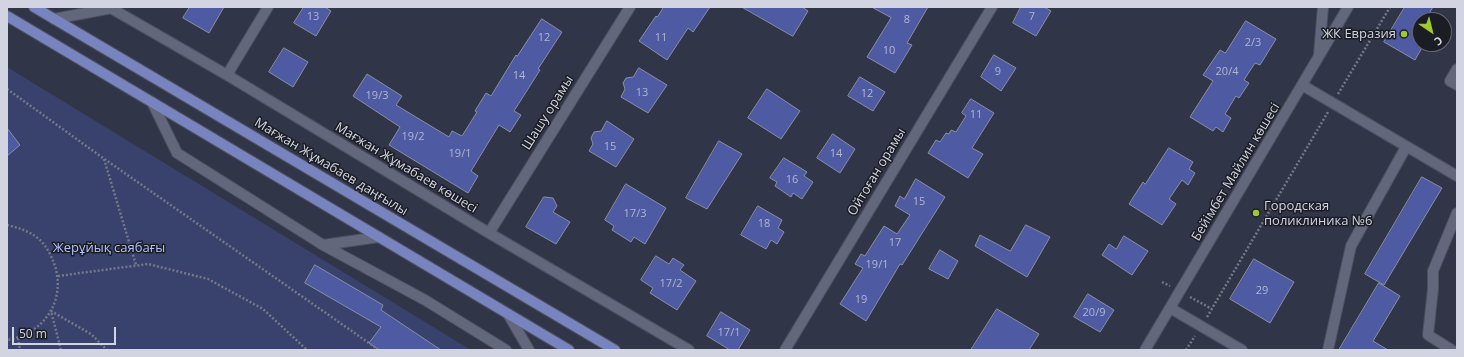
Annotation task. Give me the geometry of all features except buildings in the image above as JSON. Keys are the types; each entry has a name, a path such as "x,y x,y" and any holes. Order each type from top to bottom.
{"main road":[{"name":"Мағжан Жұмабаев даңғылы","path":"34,7 615,350"},
{"path":"7,16 568,350"}],"street":[{"path":"227,75 268,7"},
{"name":"Шашу орамы","path":"489,233 630,7"},
{"name":"Ойтоған орамы","path":"785,350 992,7"},
{"path":"1318,58 1323,7"},
{"name":"Бейімбет Майлин көшесі","path":"1145,350 1348,7"},
{"path":"54,19 110,8"},
{"name":"Мағжан Жұмабаев көшесі","path":"110,8 227,75 489,233 689,350"},
{"path":"1457,69 1450,81 1457,85"},
{"path":"1302,85 1457,176"},
{"path":"152,102 177,153 323,244 425,300 506,350"},
{"path":"1328,350 1350,246 1406,147"},
{"path":"1452,350 1428,335 1434,289 1433,271 1457,213"},
{"path":"323,244 379,237"},
{"path":"1170,308 1242,350"},
{"path":"508,314 529,350"}],"path":[{"path":"1212,309 1390,7"},
{"path":"7,89 379,350"},
{"path":"104,158 136,265"},
{"path":"7,225 24,229 40,240 52,256 58,276 56,300 51,311 37,328 18,338 7,340"},
{"path":"58,276 148,264 208,279 264,308 307,350"},
{"path":"51,311 61,350"},
{"path":"51,311 91,334 107,350"},
{"path":"18,338 20,350"}],"green space":[{"name":"Жерұйық саябағы","path":"7,67 471,350 7,350"}],"place":[{"name":"ЖК Евразия","path":"1404,34"},
{"name":"Городская поликлиника №6","path":"1256,213"}]}
